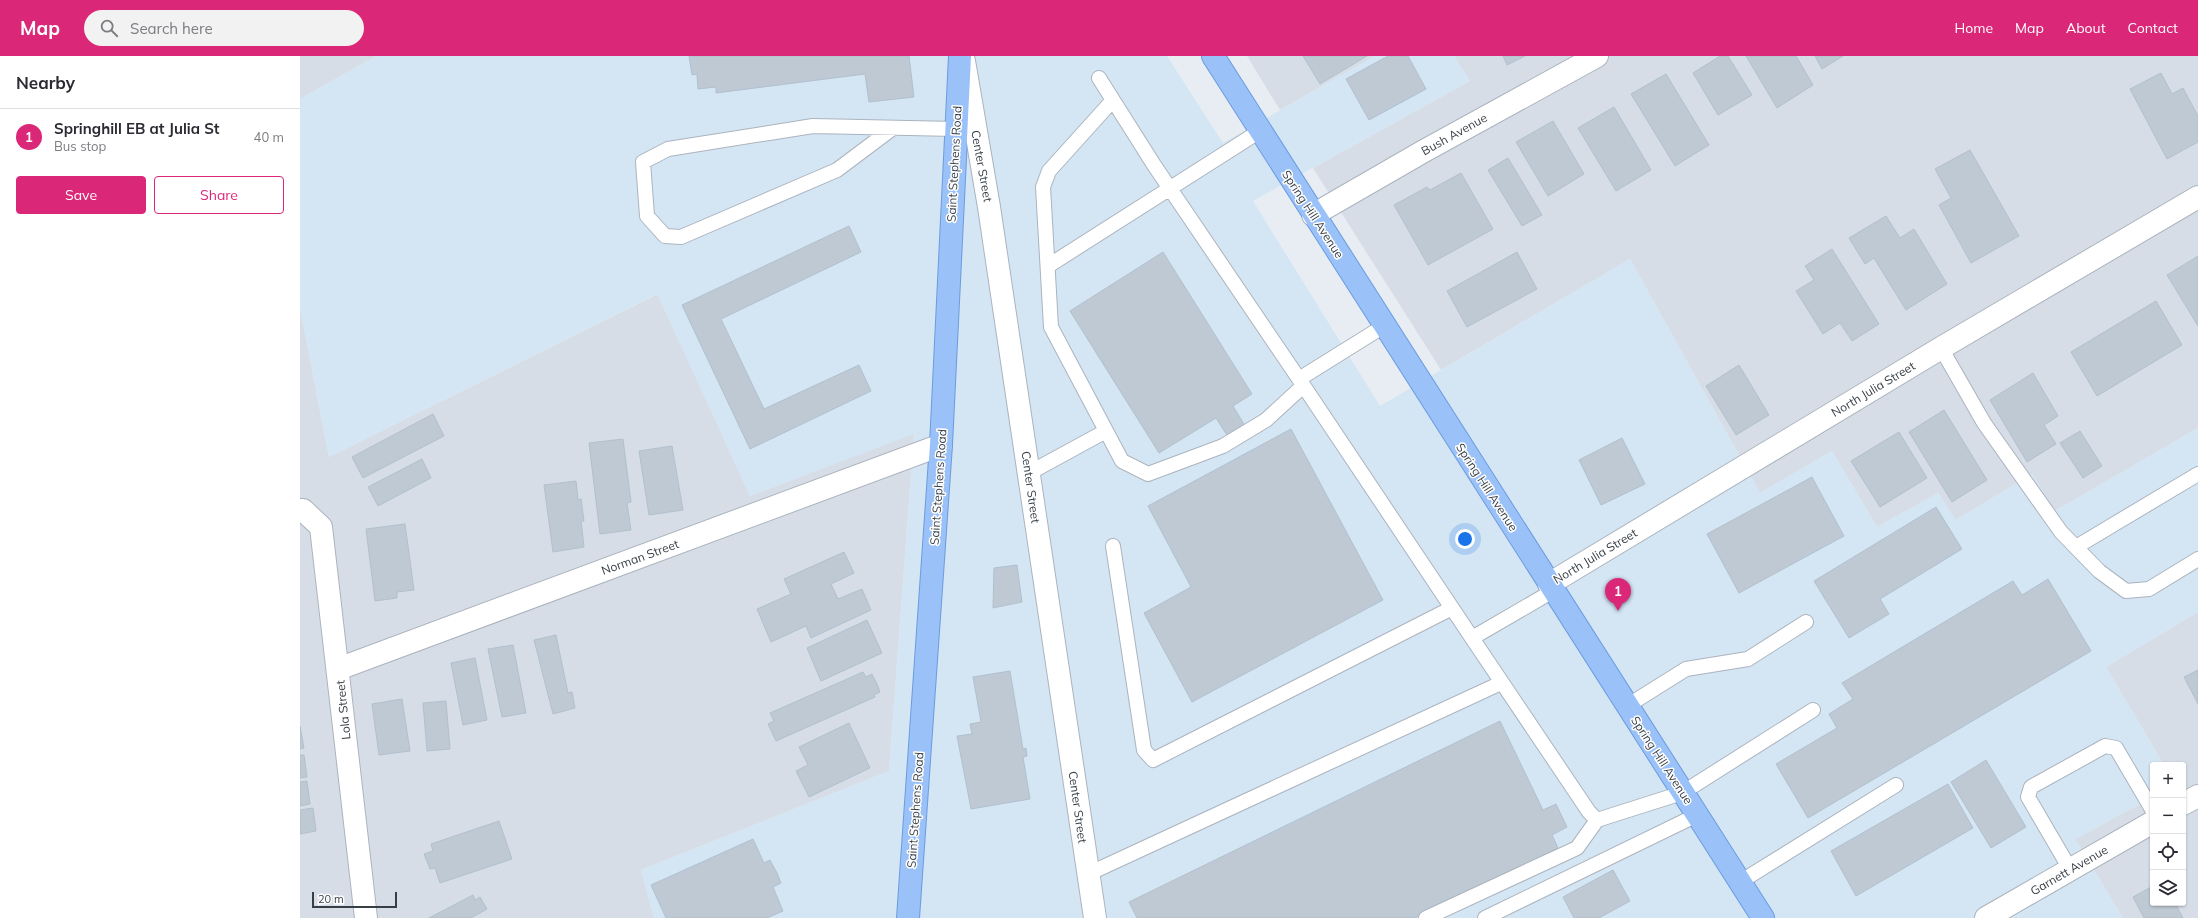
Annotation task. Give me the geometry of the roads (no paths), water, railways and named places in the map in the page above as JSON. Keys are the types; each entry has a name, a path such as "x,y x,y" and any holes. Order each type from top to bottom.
{"main road":[{"name":"Saint Stephens Road","path":"908,918 941,445 960,56"},
{"name":"Spring Hill Avenue","path":"1213,56 1313,215 1763,918"}],"street":[{"name":"Center Street","path":"963,56 989,207 1095,918"},
{"name":"Bush Avenue","path":"1313,215 1424,151 1596,56"},
{"name":"North Julia Street","path":"1551,587 1941,348 2198,197"},
{"name":"Norman Street","path":"338,669 941,445"},
{"name":"Lola Street","path":"302,510 321,527 366,918"},
{"path":"2186,802 2198,796"},
{"name":"Garnett Avenue","path":"1986,918 2150,824"}],"lane":[{"path":"1099,78 1169,188 1589,812 1597,820"},
{"path":"1113,100 1049,171 1042,187 1051,327 1122,461 1148,474 1223,446 1266,420 1301,382 1384,326"},
{"path":"893,128 837,170 681,237 665,236 647,216 644,162 668,149 813,126 893,128 956,130"},
{"path":"1048,266 1260,131"},
{"path":"1941,348 1984,423 2061,532 2099,571 2126,591 2149,589 2198,559"},
{"path":"1029,473 1106,431"},
{"path":"2076,547 2198,474"},
{"path":"1113,546 1144,750 1153,760 1452,608"},
{"path":"1472,638 1551,587"},
{"path":"1627,706 1686,669 1748,659 1806,622"},
{"path":"1088,874 1501,682"},
{"path":"1426,918 1577,848 1597,820 1682,792 1813,710"},
{"path":"2070,869 2028,797 2031,787 2105,746 2116,748 2150,806"},
{"path":"1740,882 1896,785"},
{"path":"1485,918 1697,816"}],"place":[{"name":"Springhill EB at Julia St","path":"1618,611"}]}
